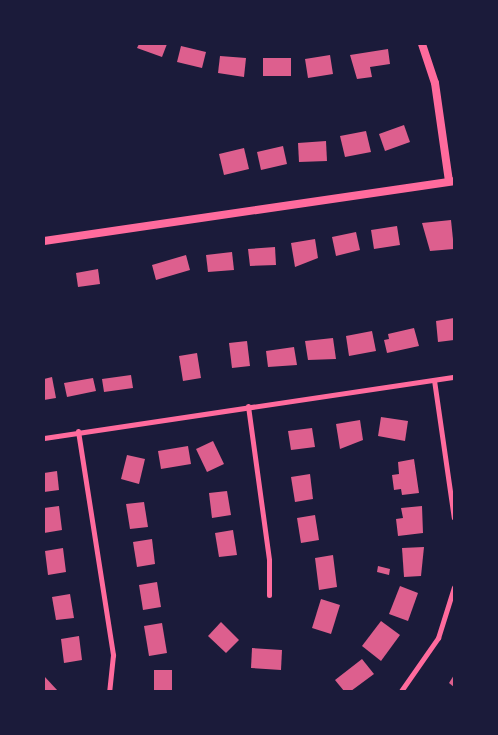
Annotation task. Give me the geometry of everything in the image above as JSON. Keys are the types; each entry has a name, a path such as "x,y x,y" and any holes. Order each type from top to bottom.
{"street":[{"path":"44,240 452,181 436,83 422,44"},
{"path":"44,438 78,431 454,377"},
{"path":"434,380 454,518"},
{"path":"248,406 269,560 269,595"},
{"path":"78,431 113,655 109,691"},
{"path":"402,691 438,638 454,587"}],"building":[{"path":"139,44 167,44 162,57 137,48"},
{"path":"181,46 206,52 202,68 177,62"},
{"path":"388,49 390,64 370,67 372,77 357,79 350,55"},
{"path":"330,55 333,74 308,78 305,59"},
{"path":"220,56 246,58 244,77 218,73"},
{"path":"263,58 291,58 291,76 263,76"},
{"path":"404,125 410,142 385,151 379,134"},
{"path":"366,131 371,152 345,157 340,136"},
{"path":"326,141 327,161 299,162 298,143"},
{"path":"283,146 287,164 261,170 257,152"},
{"path":"244,148 249,169 224,175 219,154"},
{"path":"451,220 454,249 430,251 422,223"},
{"path":"397,226 400,245 374,249 371,230"},
{"path":"356,232 360,250 336,256 332,237"},
{"path":"315,239 318,258 295,267 291,243"},
{"path":"275,247 276,265 250,266 248,249"},
{"path":"232,252 234,270 208,272 206,255"},
{"path":"186,255 190,270 156,280 152,265"},
{"path":"98,269 100,284 78,287 76,273"},
{"path":"454,318 454,340 438,342 436,321"},
{"path":"414,328 419,346 387,353 384,340 389,339 388,334"},
{"path":"372,331 376,351 349,356 346,336"},
{"path":"333,338 336,359 308,360 305,341"},
{"path":"247,341 250,366 232,368 229,343"},
{"path":"294,347 297,365 268,367 266,351"},
{"path":"197,353 201,378 183,381 179,356"},
{"path":"131,375 133,388 104,392 102,379"},
{"path":"52,377 56,398 44,400 44,379"},
{"path":"93,378 96,391 67,397 64,383"},
{"path":"381,417 408,421 405,441 378,436"},
{"path":"360,420 363,440 340,449 336,424"},
{"path":"312,428 315,447 291,450 288,431"},
{"path":"213,441 224,464 207,472 196,449"},
{"path":"188,446 191,464 161,469 158,451"},
{"path":"127,455 145,459 139,484 121,479"},
{"path":"414,459 419,493 402,495 401,489 394,490 392,475 399,474 398,462"},
{"path":"57,471 59,490 44,492 44,473"},
{"path":"310,474 313,499 295,502 291,477"},
{"path":"227,491 231,515 212,518 209,493"},
{"path":"144,502 148,527 130,529 126,504"},
{"path":"59,506 62,530 44,533 44,508"},
{"path":"422,506 423,533 398,536 396,519 403,518 401,508"},
{"path":"315,515 319,540 301,543 297,518"},
{"path":"233,530 237,555 219,557 215,533"},
{"path":"152,539 155,564 137,567 133,542"},
{"path":"424,547 421,576 404,577 402,548"},
{"path":"63,548 66,572 48,575 45,551"},
{"path":"333,555 337,587 319,590 315,558"},
{"path":"378,566 390,569 389,575 377,572"},
{"path":"157,582 161,607 143,610 139,585"},
{"path":"400,586 418,593 408,621 389,614"},
{"path":"70,594 74,618 56,620 52,597"},
{"path":"321,599 340,605 331,634 312,628"},
{"path":"381,621 400,635 381,661 362,646"},
{"path":"221,622 239,640 226,653 208,636"},
{"path":"162,623 167,653 149,656 144,626"},
{"path":"79,636 82,660 64,663 61,639"},
{"path":"252,648 282,650 281,670 251,668"},
{"path":"362,659 374,674 351,691 344,691 335,680"},
{"path":"154,670 172,670 172,691 154,691"},
{"path":"454,675 454,687 449,683"},
{"path":"44,676 58,691 44,691"}]}
